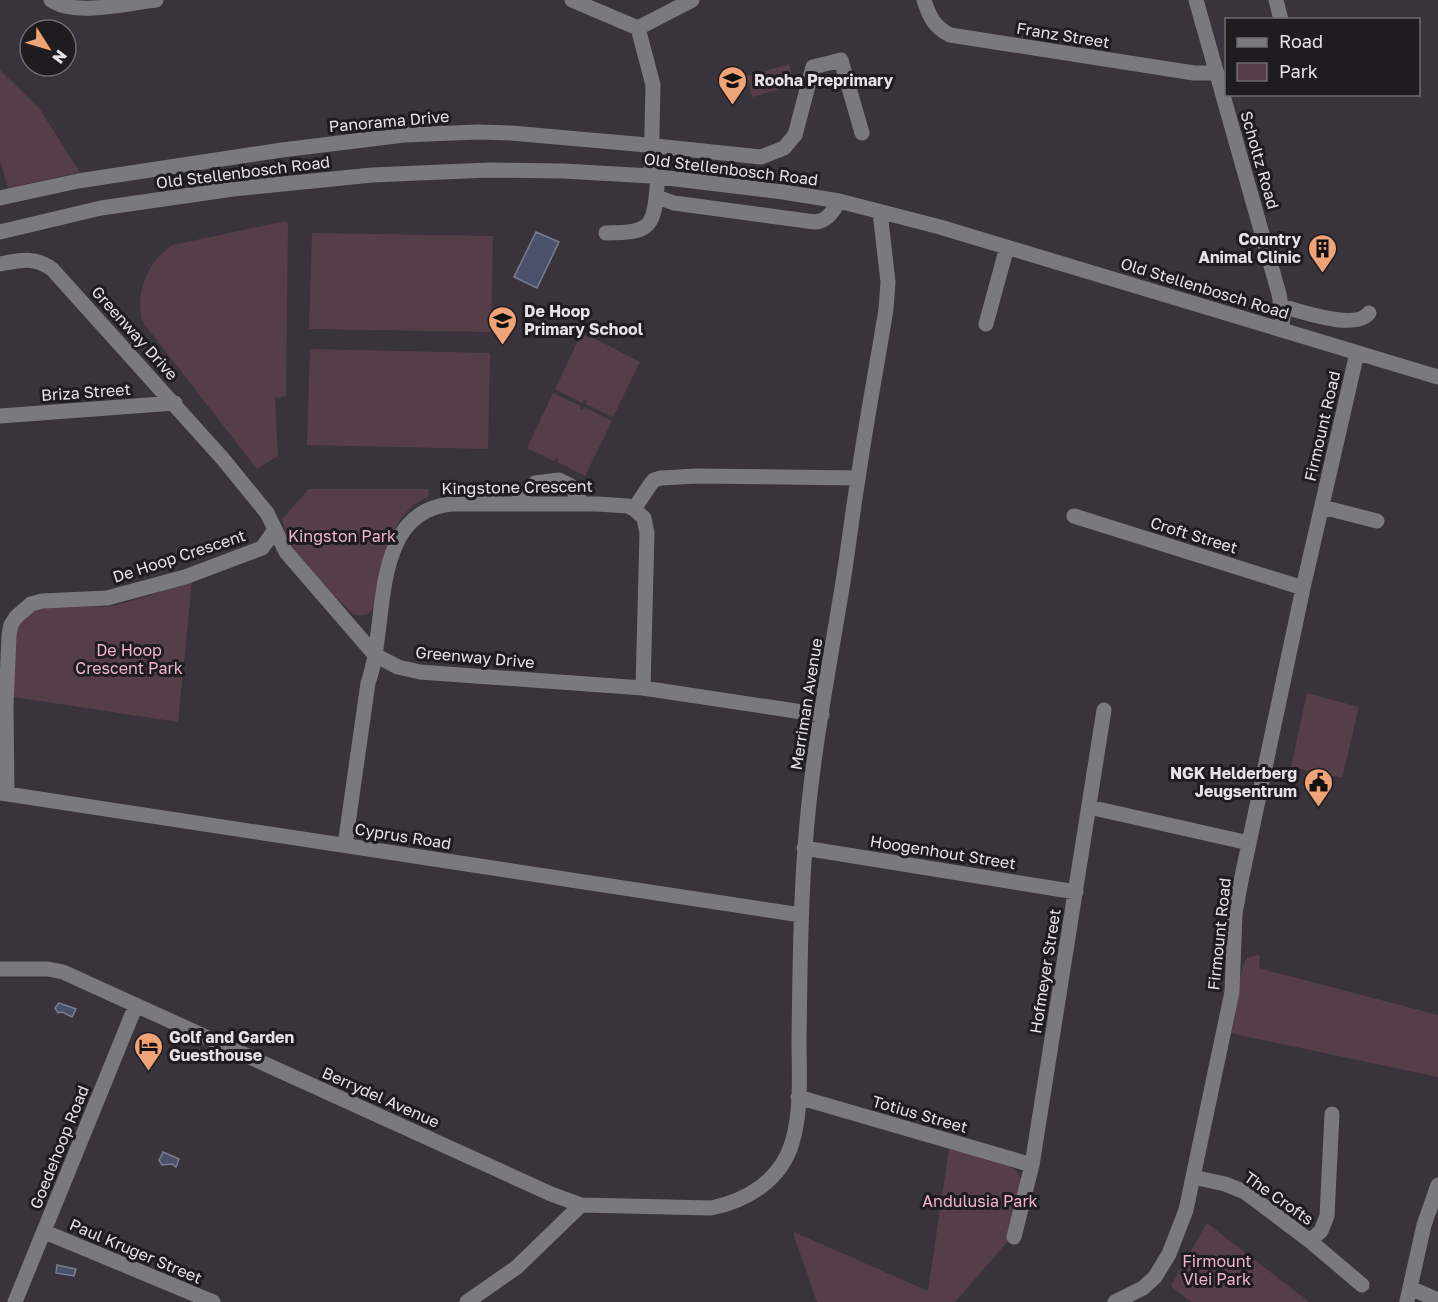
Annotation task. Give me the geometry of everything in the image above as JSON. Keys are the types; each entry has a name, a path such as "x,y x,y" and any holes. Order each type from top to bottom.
{"street":[{"path":"51,0 62,6 81,9 156,0"},
{"path":"572,0 638,28"},
{"path":"638,28 692,0"},
{"name":"Franz Street","path":"924,0 934,24 950,35 1194,73 1217,73"},
{"name":"Scholtz Road","path":"1196,0 1281,306 1283,318 1281,330"},
{"path":"1276,0 1280,18"},
{"path":"606,233 639,231 646,227 655,214 657,197 652,145 653,85 638,28"},
{"name":"Panorama Drive","path":"0,198 78,181 282,150 404,135 500,133 652,145 761,157 784,148 795,135 813,67 841,60 862,133"},
{"name":"Old Stellenbosch Road","path":"0,232 101,208 233,189 372,175 489,170 563,171 655,177 839,201 1007,248 1438,377"},
{"path":"657,197 674,202 815,222 830,215 839,201"},
{"name":"Merriman Avenue","path":"755,1192 773,1176 786,1158 795,1128 798,1098 804,848 814,762 887,295 880,212"},
{"path":"986,324 1007,248"},
{"name":"Greenway Drive","path":"0,264 23,259 36,260 52,269 175,403 258,501 267,513 286,552 375,655 398,667 420,672 643,688 822,715"},
{"path":"1281,306 1328,318 1354,321 1361,320 1369,313"},
{"name":"Firmount Road","path":"1115,1302 1149,1283 1165,1262 1181,1226 1232,992 1235,914 1249,843 1303,588 1357,353"},
{"name":"Briza Street","path":"0,416 175,403"},
{"path":"643,688 647,533 644,518 634,509 652,482 661,478 709,476 858,478"},
{"path":"516,504 524,492 535,483 559,480 592,499"},
{"name":"Kingstone Crescent","path":"345,845 368,683 374,668 387,570 397,542 409,523 418,513 438,505 516,504 592,499 634,509"},
{"name":"Firmount Road","path":"1322,507 1377,521"},
{"name":"Croft Street","path":"1074,516 1303,588"},
{"name":"De Hoop Crescent","path":"3,793 9,635 11,626 23,610 31,604 42,601 106,598 185,577 262,548 276,530"},
{"name":"Hofmeyer Street","path":"1014,1237 1032,1165 1104,710"},
{"name":"Cyprus Road","path":"3,793 801,915"},
{"path":"1089,807 1249,843"},
{"name":"Hoogenhout Street","path":"804,848 1076,892"},
{"name":"Berrydel Avenue","path":"0,969 48,969 63,972 581,1206 711,1208 727,1205 755,1192"},
{"name":"Goedehoop Road","path":"15,1302 136,1005"},
{"name":"Totius Street","path":"798,1098 1032,1165"},
{"name":"The Crofts","path":"1310,1241 1322,1231 1327,1216 1332,1114"},
{"name":"The Crofts","path":"1193,1177 1225,1184 1245,1192 1310,1241 1362,1285"},
{"path":"1438,1185 1424,1226 1408,1295 1438,1300"},
{"path":"467,1302 517,1267 581,1206"},
{"name":"Paul Kruger Street","path":"45,1232 213,1302"}],"green space":[{"path":"789,64 795,85 752,97 747,76"},
{"path":"0,70 39,108 80,172 8,188 0,161"},
{"path":"286,221 288,224 286,396 275,398 278,456 257,469 142,321 140,299 150,268 164,251 173,245"},
{"path":"312,233 493,236 491,332 309,329"},
{"path":"581,334 589,338 590,336 640,362 613,417 586,404 587,401 584,400 582,403 555,389"},
{"path":"310,349 490,353 488,449 307,445"},
{"path":"553,393 581,406 582,410 584,407 612,421 585,476 558,462 556,458 554,461 527,448"},
{"name":"Kingston Park","path":"309,489 429,489 428,497 407,511 393,533 374,605 367,614 353,614 310,571 286,533 282,519"},
{"name":"De Hoop Crescent Park","path":"192,581 178,722 14,697 15,638 20,623 29,614 52,606 105,607 117,605"},
{"path":"1307,693 1359,707 1342,778 1291,767"},
{"path":"1260,956 1259,968 1438,1015 1438,1077 1230,1033 1243,964 1247,958"},
{"name":"Andulusia Park","path":"949,1148 1010,1166 1016,1170 1022,1181 1009,1240 955,1302 817,1302 794,1232 928,1291"},
{"name":"Firmount Vlei Park","path":"1207,1223 1309,1302 1191,1302 1171,1286"}],"water":[{"path":"536,232 559,242 537,288 514,277"},
{"path":"59,1003 76,1009 72,1017 62,1012 58,1013 55,1008"},
{"path":"163,1152 179,1159 176,1167 172,1164 162,1165 159,1160"},
{"path":"57,1265 76,1269 74,1276 56,1273"}],"place":[{"name":"Rooha Preprimary","path":"733,106"},
{"name":"Country Animal Clinic","path":"1322,274"},
{"name":"De Hoop Primary School","path":"503,346"},
{"name":"NGK Helderberg Jeugsentrum","path":"1318,808"},
{"name":"Golf and Garden Guesthouse","path":"148,1072"}]}
